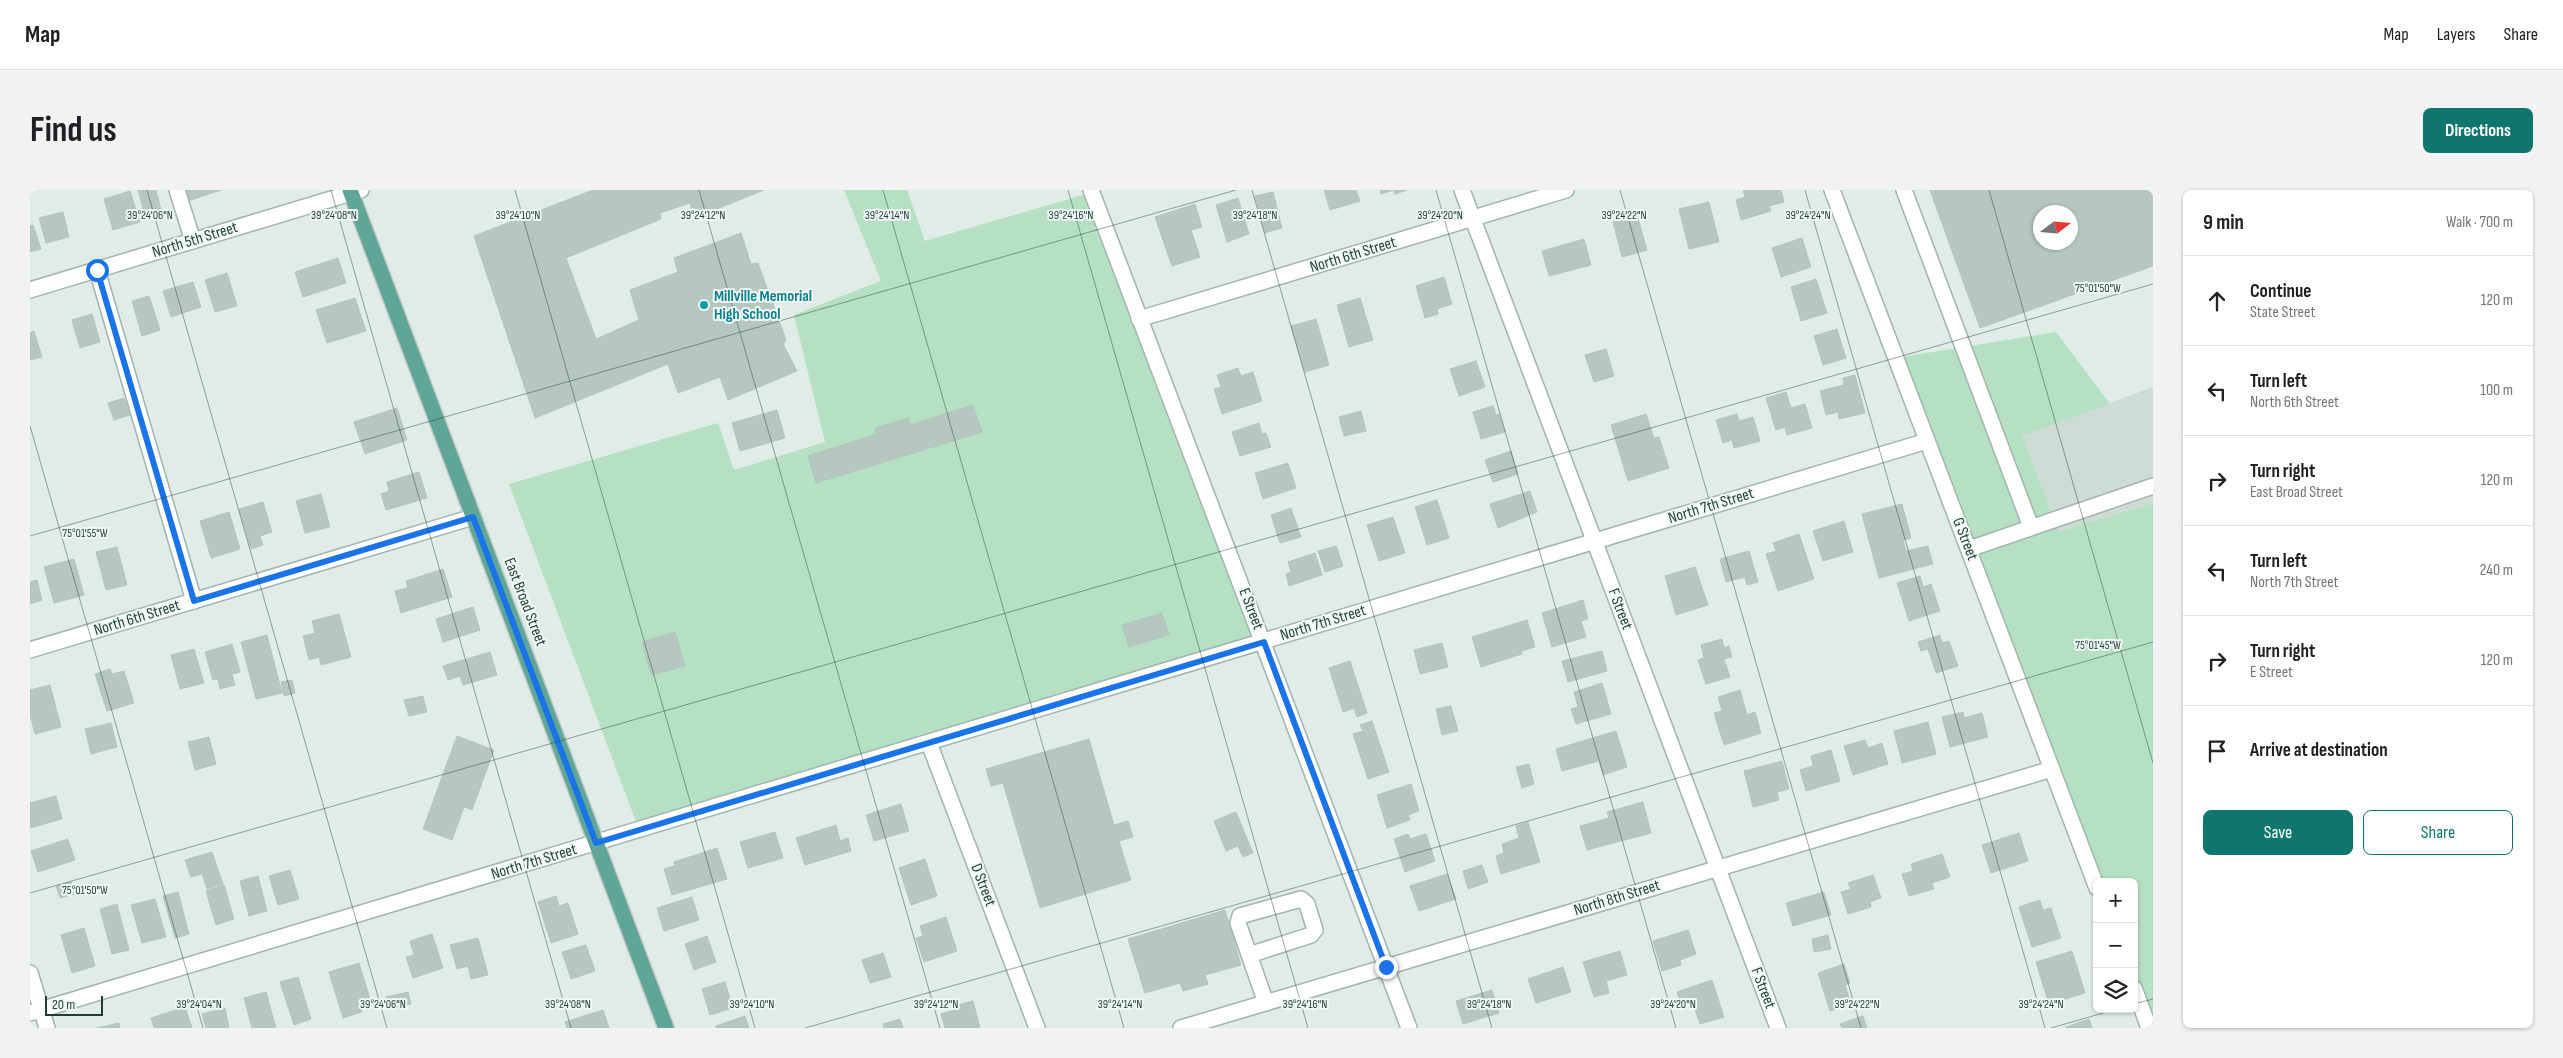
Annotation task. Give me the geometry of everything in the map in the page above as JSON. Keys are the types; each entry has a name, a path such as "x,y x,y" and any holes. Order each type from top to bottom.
{"main road":[{"name":"East Broad Street","path":"354,191 473,517 666,1028"}],"street":[{"path":"177,190 193,241"},
{"name":"E Street","path":"1091,190 1409,1028"},
{"name":"F Street","path":"1462,190 1778,1028"},
{"name":"North 6th Street","path":"1139,319 1566,190"},
{"name":"G Street","path":"1832,190 2093,878"},
{"path":"1904,190 2031,527"},
{"name":"North 5th Street","path":"30,290 354,191"},
{"path":"97,270 194,601"},
{"name":"North 7th Street","path":"36,1011 1927,441"},
{"path":"1969,549 2153,486"},
{"name":"North 6th Street","path":"30,650 473,517"},
{"name":"D Street","path":"929,743 1037,1028"},
{"name":"North 8th Street","path":"1181,1028 2052,769"},
{"path":"1249,955 1311,935 1315,930 1307,904 1301,899 1291,900 1240,916 1238,923 1249,955 1266,1002"},
{"path":"30,973 36,1011 47,1028"},
{"path":"2138,999 2149,1028"}],"shaded area":[{"path":"2153,387 2153,503 2059,533 2022,436"}],"green space":[{"path":"844,190 907,190 925,241 1086,194 1259,642 640,832 509,484 718,423 734,470 825,442 794,315 881,281"},
{"path":"2056,332 2110,404 2022,436 2059,532 2153,503 2153,1028 2138,998 2138,878 2095,878 1896,358"}],"building":[{"path":"138,190 156,190 161,210 145,215"},
{"path":"184,190 221,190 188,201"},
{"name":"Millville Memorial High School","path":"593,190 764,190 694,218 690,203 660,213 661,219 566,258 596,339 639,320 630,290 678,272 674,258 741,233 751,264 758,263 786,340 783,344 797,371 728,400 720,377 678,393 668,364 535,418 474,236"},
{"path":"1324,190 1356,190 1360,201 1330,210"},
{"path":"1380,190 1394,190 1381,194"},
{"path":"1394,190 1407,190 1395,194"},
{"path":"1743,190 1781,190 1784,202 1769,206 1771,211 1741,220 1736,200 1745,197"},
{"path":"1930,190 2153,190 2153,266 1980,328"},
{"path":"130,191 140,222 113,230 104,199"},
{"path":"1273,192 1282,228 1265,233 1255,196"},
{"path":"1238,198 1249,234 1227,242 1216,205"},
{"path":"1709,202 1719,242 1689,249 1679,209"},
{"path":"1195,204 1202,227 1191,230 1200,257 1172,266 1155,217"},
{"path":"63,212 69,237 46,243 39,218"},
{"path":"1637,215 1647,250 1622,257 1613,222"},
{"path":"33,225 41,249 30,252 30,226"},
{"path":"1802,238 1811,267 1781,277 1772,248"},
{"path":"1584,239 1591,265 1549,276 1542,251"},
{"path":"338,258 346,283 303,297 295,272"},
{"path":"227,273 237,306 215,312 205,280"},
{"path":"1444,277 1452,304 1437,309 1438,314 1425,318 1416,286"},
{"path":"1816,279 1827,313 1801,321 1791,287"},
{"path":"193,282 201,307 171,317 163,291"},
{"path":"149,296 160,330 142,336 132,301"},
{"path":"355,298 366,331 327,343 316,310"},
{"path":"1360,298 1373,340 1349,347 1337,305"},
{"path":"92,314 100,342 80,348 72,320"},
{"path":"1316,319 1329,365 1305,372 1291,326"},
{"path":"1837,329 1846,358 1823,365 1814,336"},
{"path":"34,331 42,357 30,360 30,333"},
{"path":"1606,349 1614,376 1594,382 1585,355"},
{"path":"1476,361 1485,387 1459,396 1450,369"},
{"path":"1238,368 1241,376 1253,372 1262,401 1222,414 1214,389 1221,387 1217,375"},
{"path":"1855,375 1865,413 1839,419 1838,412 1826,415 1820,391 1844,385 1843,378"},
{"path":"1786,392 1791,408 1805,404 1812,428 1787,435 1785,427 1776,430 1766,398"},
{"path":"124,398 130,415 114,420 108,403"},
{"path":"973,405 982,432 816,483 808,456 877,434 875,428 908,418 910,425"},
{"path":"1493,406 1496,415 1499,414 1505,432 1481,439 1473,412"},
{"path":"397,408 407,440 365,454 354,422"},
{"path":"777,410 785,438 740,451 732,423"},
{"path":"1361,411 1366,431 1344,436 1339,417"},
{"path":"1646,414 1654,438 1659,437 1669,468 1628,481 1611,425"},
{"path":"1737,414 1739,421 1753,417 1760,441 1734,448 1732,440 1723,443 1716,420"},
{"path":"1259,423 1262,434 1266,433 1271,447 1240,456 1232,432"},
{"path":"1511,451 1518,474 1493,482 1485,460"},
{"path":"1288,463 1296,488 1263,499 1255,473"},
{"path":"419,472 427,498 386,510 381,494 389,491 387,482"},
{"path":"1530,491 1537,512 1498,528 1490,504"},
{"path":"321,494 330,527 305,533 296,501"},
{"path":"1437,500 1449,538 1427,545 1415,507"},
{"path":"263,502 272,532 260,536 263,545 251,549 239,509"},
{"path":"1902,504 1911,538 1903,540 1906,551 1928,546 1933,564 1879,578 1862,514"},
{"path":"1291,508 1301,537 1280,543 1271,515"},
{"path":"229,512 240,549 211,558 200,521"},
{"path":"1393,517 1405,553 1379,561 1367,525"},
{"path":"1844,521 1853,552 1823,561 1813,531"},
{"path":"1799,534 1814,579 1778,591 1766,554 1776,551 1773,543"},
{"path":"1336,546 1343,566 1325,572 1318,551"},
{"path":"117,547 127,585 106,590 96,552"},
{"path":"1749,551 1758,582 1747,585 1745,577 1726,582 1720,559"},
{"path":"1315,553 1322,575 1289,586 1286,574 1291,572 1288,562"},
{"path":"74,559 84,595 54,603 44,567"},
{"path":"1695,567 1708,605 1676,615 1665,576"},
{"path":"443,569 452,597 401,613 395,591 408,588 406,581"},
{"path":"1920,576 1923,587 1931,584 1940,611 1909,621 1897,583"},
{"path":"37,580 42,600 30,604 30,582"},
{"path":"1583,600 1588,619 1581,621 1586,637 1552,647 1542,613"},
{"path":"473,607 480,630 443,642 436,619"},
{"path":"1162,613 1169,635 1129,647 1122,625"},
{"path":"339,614 351,657 321,665 319,657 309,660 303,636 315,633 312,621"},
{"path":"1527,620 1535,647 1521,651 1522,654 1481,667 1472,637"},
{"path":"675,632 685,666 651,675 642,642"},
{"path":"267,635 282,693 256,699 241,642"},
{"path":"1940,635 1942,643 1949,641 1958,666 1936,673 1928,649 1921,651 1918,642"},
{"path":"1722,639 1724,648 1729,646 1732,657 1724,659 1730,677 1706,684 1698,660 1704,658 1701,645"},
{"path":"1442,643 1448,667 1420,674 1414,650"},
{"path":"232,644 240,672 232,674 235,685 220,689 218,679 213,680 205,652"},
{"path":"194,649 204,683 180,689 171,655"},
{"path":"1602,651 1607,671 1568,682 1562,661"},
{"path":"490,652 497,675 463,685 460,676 448,680 443,666"},
{"path":"1350,661 1367,713 1357,717 1354,708 1343,712 1329,668"},
{"path":"110,669 112,674 124,671 134,703 107,711 95,674"},
{"path":"292,680 295,693 284,696 281,682"},
{"path":"1602,683 1611,714 1576,724 1571,709 1578,707 1574,692"},
{"path":"50,685 61,727 35,734 30,715 30,690"},
{"path":"1740,690 1747,715 1755,712 1761,733 1724,745 1714,713 1722,711 1718,697"},
{"path":"423,696 427,712 409,716 404,700"},
{"path":"1451,706 1458,731 1442,735 1436,709"},
{"path":"1963,712 1964,718 1982,713 1988,737 1950,747 1942,717"},
{"path":"1372,721 1389,772 1368,779 1353,734 1363,731 1360,725"},
{"path":"1928,722 1936,754 1902,763 1894,731"},
{"path":"111,723 117,747 91,754 85,729"},
{"path":"1616,731 1627,767 1603,775 1599,761 1562,771 1556,749"},
{"path":"457,736 494,750 472,810 464,807 452,840 423,829"},
{"path":"209,737 216,764 195,770 188,742"},
{"path":"1089,739 1114,825 1128,821 1133,837 1119,841 1131,880 1040,908 1003,783 991,786 986,769"},
{"path":"1865,740 1868,748 1882,743 1888,764 1853,775 1844,746"},
{"path":"1831,750 1840,781 1806,791 1800,770 1813,766 1811,756"},
{"path":"1782,761 1789,789 1777,792 1779,800 1753,807 1744,771"},
{"path":"1529,764 1534,784 1522,788 1516,767"},
{"path":"1411,784 1419,811 1408,815 1410,820 1387,828 1377,795"},
{"path":"56,796 62,819 30,828 30,803"},
{"path":"1643,802 1651,833 1587,850 1580,826 1609,818 1607,812"},
{"path":"901,804 909,831 874,841 866,815"},
{"path":"1236,812 1253,853 1243,857 1238,846 1226,851 1214,821"},
{"path":"1528,822 1540,862 1501,874 1496,856 1504,853 1502,844 1519,838 1516,826"},
{"path":"836,825 840,841 848,838 851,851 805,865 796,838"},
{"path":"775,832 783,858 748,868 740,842"},
{"path":"2019,833 2028,861 1991,873 1982,845"},
{"path":"1408,834 1410,839 1426,834 1435,861 1405,872 1394,839"},
{"path":"68,839 75,860 38,872 31,851"},
{"path":"717,848 727,879 672,895 664,869 675,866 674,862"},
{"path":"212,852 223,884 207,889 202,874 191,877 185,860"},
{"path":"1942,854 1950,877 1932,883 1934,889 1909,896 1902,874 1913,871 1911,864"},
{"path":"925,859 937,896 911,905 899,868"},
{"path":"1482,865 1488,882 1468,889 1463,871"},
{"path":"290,870 299,899 278,905 269,876"},
{"path":"1447,874 1456,899 1419,911 1410,886"},
{"path":"1873,875 1881,898 1870,902 1871,907 1848,914 1841,892 1851,889 1848,883"},
{"path":"258,876 267,911 249,916 240,881"},
{"path":"71,882 75,894 60,898 56,886"},
{"path":"224,885 234,919 216,925 206,891"},
{"path":"178,892 189,934 175,938 163,896"},
{"path":"1824,892 1831,915 1793,926 1786,903"},
{"path":"556,896 559,906 568,903 578,934 551,943 538,902"},
{"path":"692,897 699,920 664,931 657,908"},
{"path":"155,899 166,937 142,943 131,905"},
{"path":"2040,900 2043,910 2051,908 2061,938 2032,947 2019,907"},
{"path":"117,904 129,950 112,954 100,909"},
{"path":"1225,910 1241,965 1205,975 1208,984 1183,991 1180,983 1145,993 1128,939"},
{"path":"946,917 957,951 924,962 916,938 923,936 920,926"},
{"path":"84,928 95,966 72,973 61,935"},
{"path":"1688,930 1696,954 1680,960 1681,965 1662,971 1653,941"},
{"path":"432,934 443,968 413,978 406,957 414,955 410,941"},
{"path":"1828,935 1831,949 1814,952 1812,939"},
{"path":"707,936 716,962 694,970 685,944"},
{"path":"478,938 488,975 471,979 468,966 457,969 450,945"},
{"path":"586,945 595,971 571,979 562,952"},
{"path":"1620,951 1627,975 1606,981 1609,993 1594,997 1583,962"},
{"path":"2072,951 2085,993 2049,1004 2036,962"},
{"path":"883,953 891,977 870,983 862,960"},
{"path":"359,963 370,999 359,1003 362,1012 343,1018 329,972"},
{"path":"1844,964 1850,983 1845,985 1851,1004 1830,1011 1818,973"},
{"path":"1563,967 1571,992 1536,1003 1528,979"},
{"path":"298,977 311,1019 294,1025 280,982"},
{"path":"1712,980 1724,1017 1700,1024 1693,1003 1682,1006 1677,992"},
{"path":"725,982 733,1008 710,1015 702,989"},
{"path":"1492,990 1499,1013 1463,1024 1456,1001"},
{"path":"266,992 276,1028 252,1028 244,998"},
{"path":"408,992 411,1004 389,1009 386,997"},
{"path":"973,1001 980,1028 945,1028 941,1014 955,1010 954,1006"},
{"path":"185,1007 192,1028 154,1028 151,1018"},
{"path":"225,1008 229,1028 206,1028 202,1014"},
{"path":"603,1010 609,1028 567,1028 565,1022"},
{"path":"745,1016 749,1028 716,1028 716,1026"},
{"path":"1863,1016 1867,1028 1842,1028 1840,1024"},
{"path":"900,1019 903,1028 884,1028 883,1024"},
{"path":"2089,1019 2092,1028 2066,1028 2066,1027"},
{"path":"119,1023 120,1028 97,1028"}],"place":[{"name":"Millville Memorial High School","path":"704,305"}],"route":[{"path":"97,270 194,601 473,517 596,843 1264,642 1386,967"}]}
